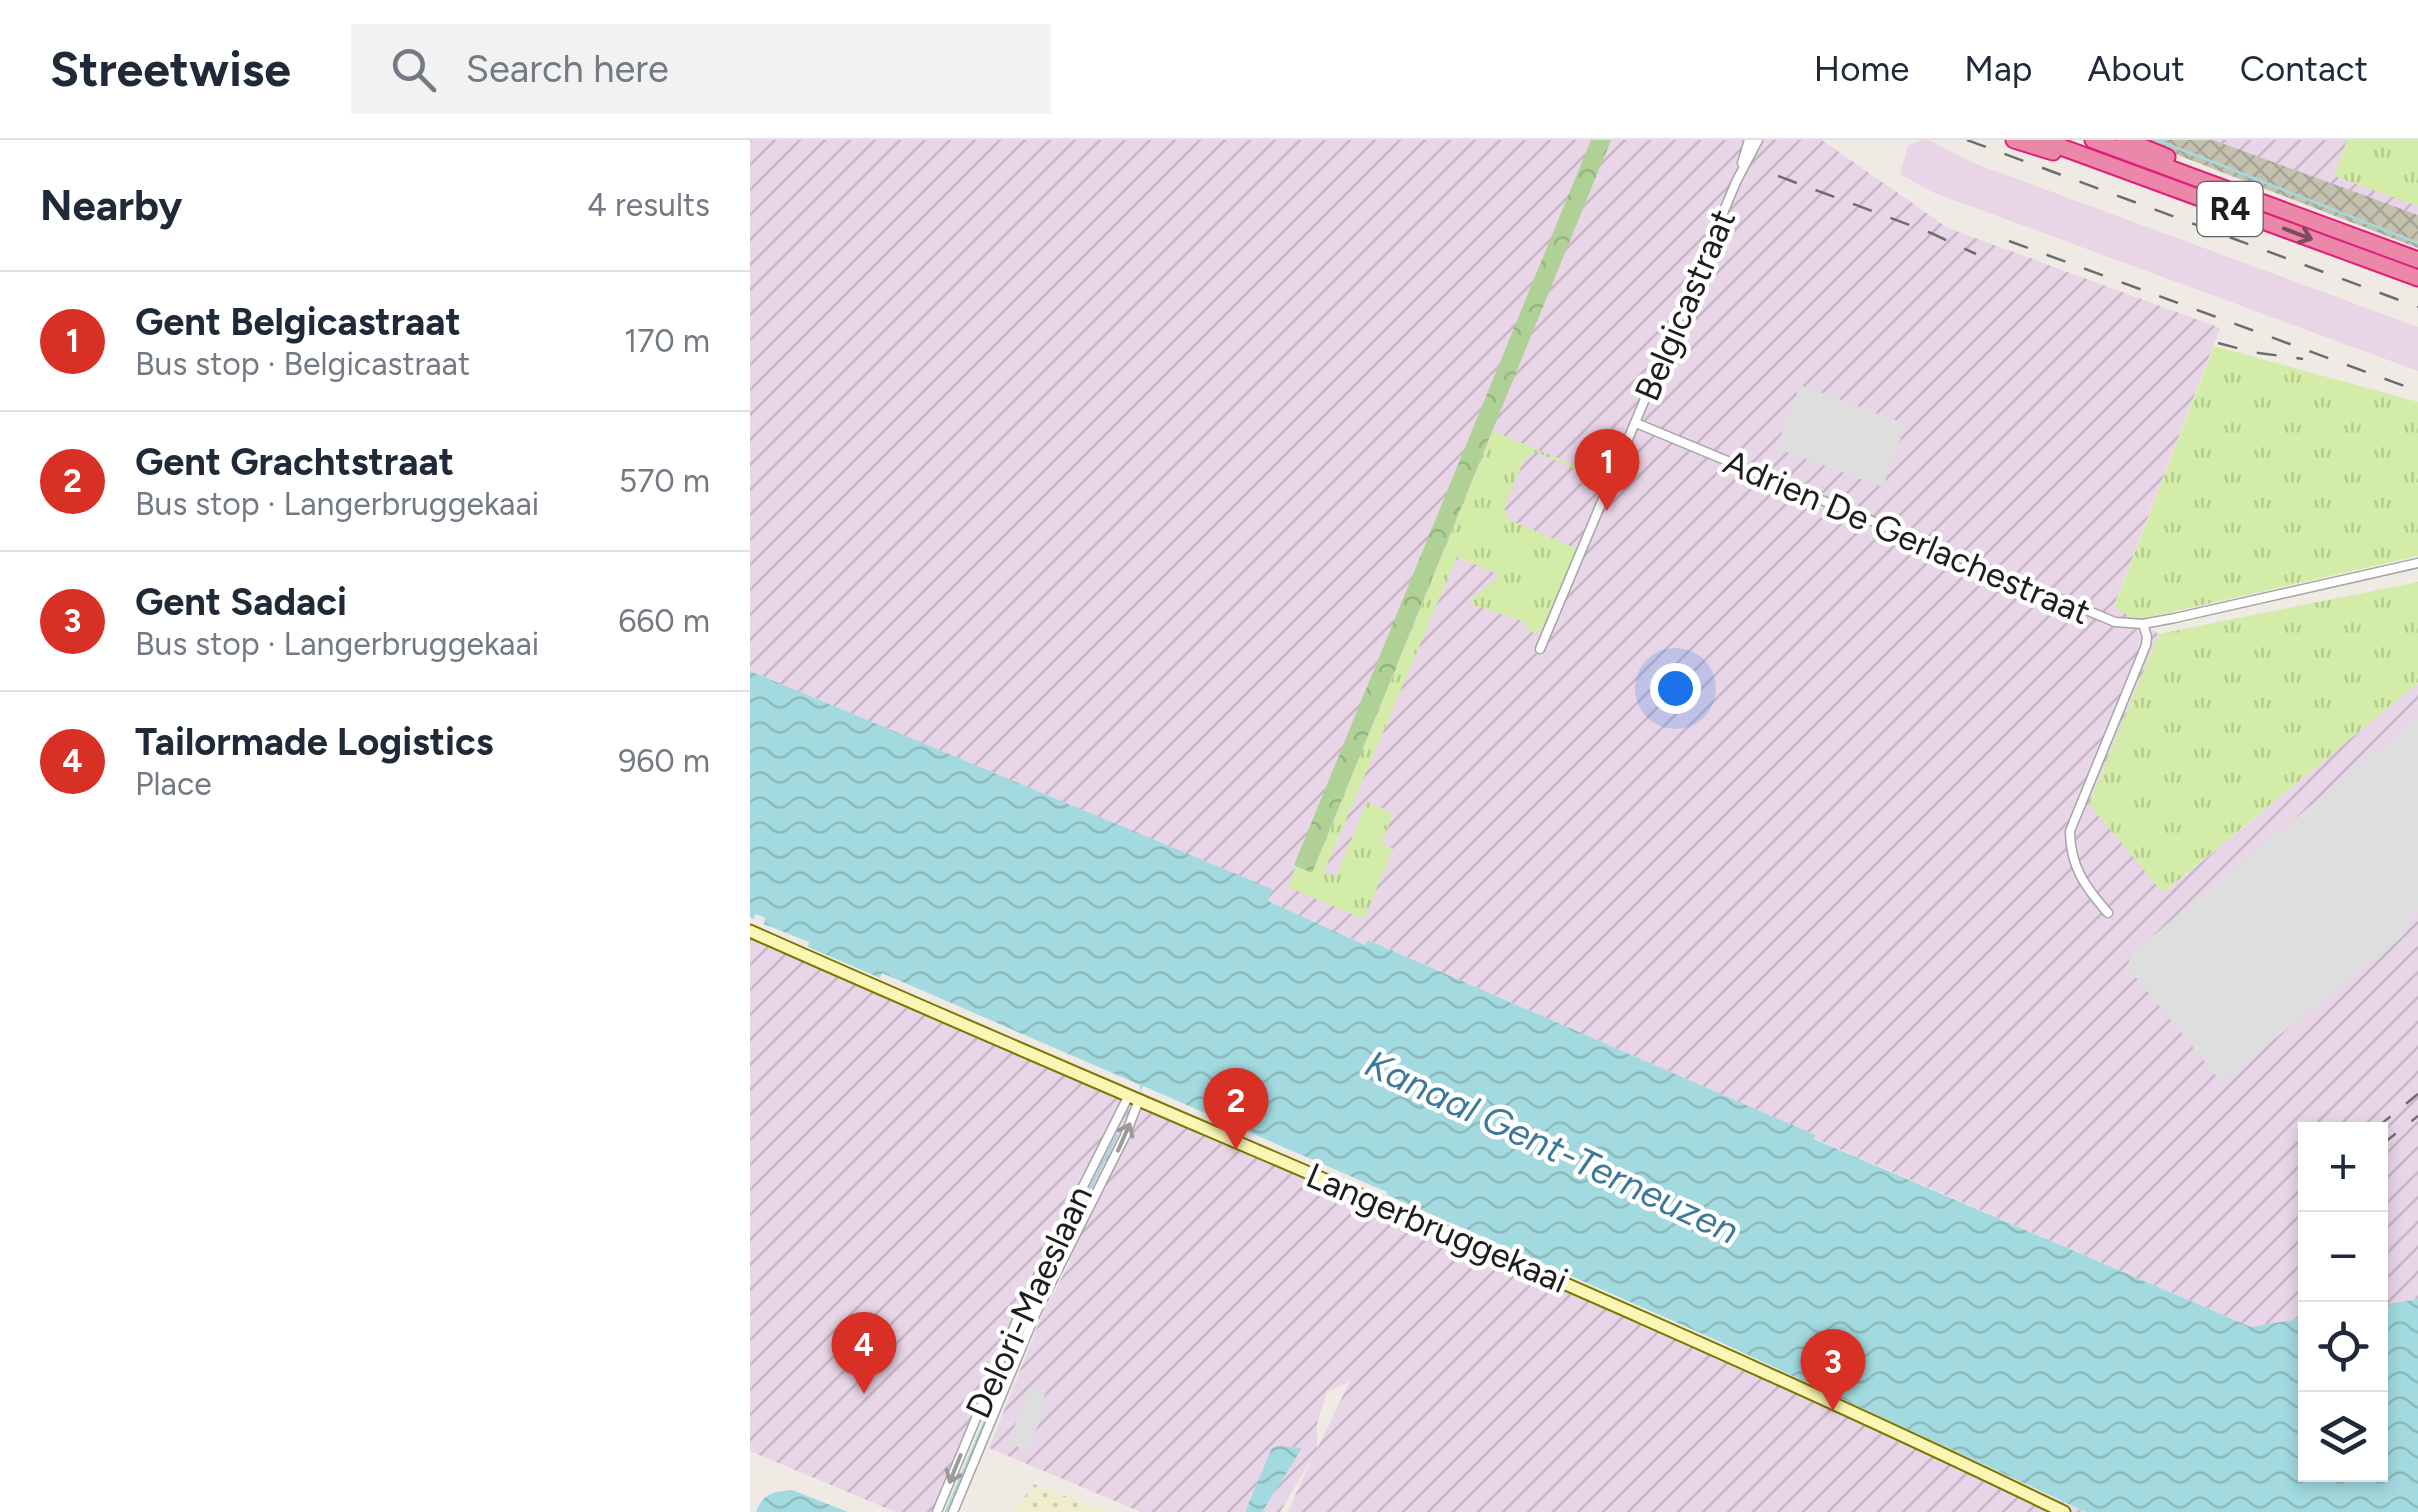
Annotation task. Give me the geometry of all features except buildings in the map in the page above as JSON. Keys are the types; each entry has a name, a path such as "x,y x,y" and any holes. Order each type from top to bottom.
{"highway":[{"name":"R4","path":"2014,140 2140,176"},
{"name":"R4","path":"2042,140 2418,278"},
{"name":"R4","path":"2093,140 2418,256"},
{"name":"R4","path":"2116,140 2418,256"},
{"path":"2125,140 2217,178"}],"main road":[{"name":"Langerbruggekaai","path":"750,931 1634,1312 2064,1512"}],"street":[{"name":"Belgicastraat","path":"1540,649 1736,182 1750,140"},
{"name":"Belgicastraat","path":"1736,182 1758,140"},
{"name":"Adrien De Gerlachestraat","path":"1636,423 2115,622 2143,624 2418,563"},
{"path":"2108,912 2076,868 2070,853 2070,830 2146,645 2143,624"},
{"name":"Delori-Maeslaan","path":"937,1512 1022,1308 1134,1098"},
{"name":"Delori-Maeslaan","path":"953,1512 1035,1315 1125,1136 1134,1098"}],"shaded area":[{"path":"750,140 1822,140 1948,228 2220,328 2114,606 2159,634 2089,804 2164,893 2418,683 2418,1299 2388,1304 2388,1122 2298,1122 2298,1319 2251,1327 1369,940 1366,945 1267,901 1271,889 750,671"},
{"path":"1929,140 1971,162 2418,327 2418,371 1932,192 1900,174 1908,146"},
{"path":"2139,140 2213,140 2418,215 2418,248"},
{"path":"2168,140 2418,140 2418,235"},
{"path":"1800,385 1906,424 1883,487 1776,448"},
{"path":"2418,717 2418,908 2402,937 2221,1082 2127,966 2132,953"},
{"path":"750,938 2086,1512 1288,1512 1313,1456 1280,1512 1141,1512 989,1448 1042,1315 1070,1262 1048,1251 932,1512 895,1512 750,1451","holes":["1349,1382 1317,1449 1317,1424 1327,1392"]},
{"path":"1032,1385 1046,1392 1042,1402 1047,1405 1027,1451 1008,1442"},
{"path":"1034,1484 1106,1512 1013,1512"}],"green space":[{"path":"1591,140 1611,140 1312,873 1294,865"},
{"path":"2347,140 2418,140 2418,206 2334,176"},
{"path":"2214,346 2418,402 2418,556 2136,620 2114,607"},
{"path":"1493,431 1603,477 1601,480 1536,452 1525,458 1504,508 1510,520 1575,548 1576,553 1541,631 1536,634 1527,630 1526,622 1467,603 1500,575 1457,557 1324,872 1336,876 1367,802 1393,813 1382,844 1393,849 1364,919 1288,887 1296,866 1313,872"},
{"path":"2418,582 2418,683 2163,893 2089,804 2159,634"}],"water":[{"name":"Kanaal Gent-Terneuzen","path":"750,671 1272,889 1268,901 1365,945 1368,940 1815,1135 1814,1139 2251,1327 2298,1319 2298,1482 2388,1482 2388,1304 2418,1299 2418,1512 2086,1512 1705,1335 1449,1222 1442,1223 1442,1219 1387,1192 1143,1086 1140,1092 1140,1085 882,973 880,978 808,947 809,942 764,924 765,918 756,914 753,919"},
{"path":"1272,1448 1302,1448 1262,1512 1245,1512"},
{"path":"792,1490 848,1512 756,1512 769,1495"}],"waterway":[{"path":"2157,140 2418,243"},
{"path":"1062,1244 1117,1135"},
{"path":"946,1512 1050,1269"}],"railway":[{"path":"1967,140 2418,307"},
{"path":"1778,176 1931,233 1976,254"},
{"path":"2009,241 2418,391"},
{"path":"2218,343 2303,359"},
{"path":"2384,1122 2418,1094"},
{"path":"2388,1140 2418,1116"}],"place":[{"name":"Gent Belgicastraat","path":"1607,511"},
{"name":"Gent Grachtstraat","path":"1236,1150"},
{"name":"Tailormade Logistics","path":"864,1394"},
{"name":"Gent Sadaci","path":"1833,1411"}]}
